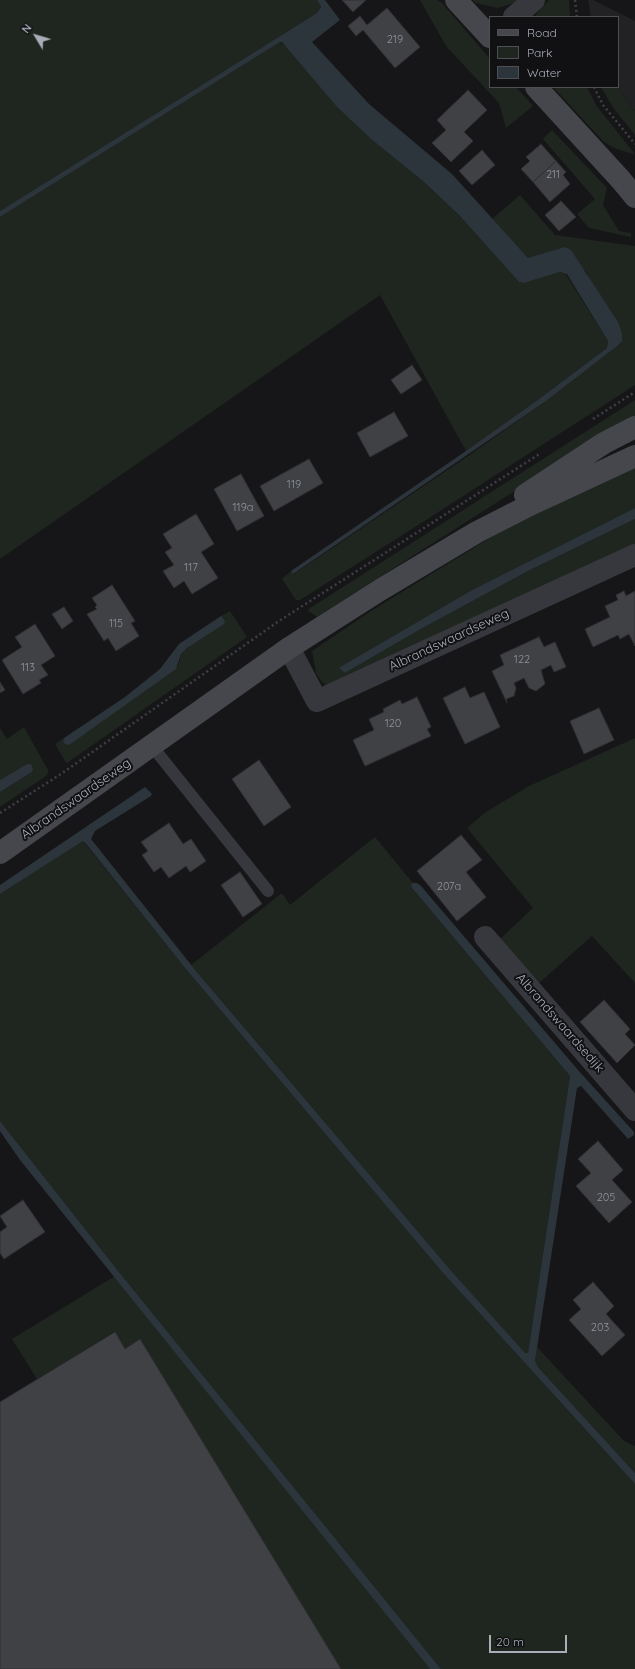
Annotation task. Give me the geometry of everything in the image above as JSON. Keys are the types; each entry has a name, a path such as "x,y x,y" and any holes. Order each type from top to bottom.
{"street":[{"path":"456,0 489,36"},
{"path":"515,16 534,0"},
{"path":"537,88 635,197"},
{"name":"Albrandswaardseweg","path":"477,532 526,494 604,443 635,427"},
{"name":"Albrandswaardseweg","path":"0,853 289,648 380,590 477,532 532,504 635,456"},
{"name":"Albrandswaardseweg","path":"289,648 317,701 635,556"},
{"name":"Albrandswaardsedijk","path":"485,937 635,1110"}],"lane":[{"path":"152,746 268,892"}],"path":[{"path":"575,0 576,16"},
{"path":"594,88 602,105 635,144"}],"shaded area":[{"path":"588,0 593,0 635,21 635,111 618,88 619,88 619,16 591,16"}],"green space":[{"path":"0,0 317,0 321,7 317,13 0,211"},
{"path":"420,0 437,0 442,3 489,58 489,88 517,88 533,106 506,128 499,103 446,46"},
{"path":"472,0 518,0 515,3 498,8 476,3"},
{"path":"549,0 569,0 570,16 535,16"},
{"path":"280,42 286,46 337,107 371,139 424,182 459,215 519,282 524,283 560,272 565,273 608,341 607,348 466,451 380,295 0,559 0,217"},
{"path":"554,88 588,88 596,105 634,153 633,154 614,148 604,142"},
{"path":"602,88 618,88 635,111 635,135 614,109"},
{"path":"552,130 607,188 603,205 619,231 631,233 631,237 589,228 577,214 595,199 543,139"},
{"path":"520,195 555,235 635,246 635,385 423,522 300,600 296,600 282,579 291,571 294,574 471,454 546,401 616,347 586,271 528,258 492,219"},
{"path":"635,400 635,420 565,459 317,617 307,610"},
{"path":"635,465 635,508 472,590 340,667 340,669 345,673 419,630 528,571 635,519 635,546 329,687 322,682 316,673 312,651 371,611 493,536"},
{"path":"230,611 247,637 67,763 65,761 55,744 64,738 63,741 178,666 181,654 221,616"},
{"path":"24,727 48,770 48,773 46,776 0,807 0,792 32,772 27,764 0,780 0,728 7,739"},
{"path":"635,738 635,983 592,936 537,985 498,941 533,908 467,828 486,812 529,786"},
{"path":"375,837 413,883 412,888 570,1076 528,1353 525,1354 454,1274 191,965 282,893 290,905"},
{"path":"83,841 185,968 443,1273 635,1484 635,1669 441,1669 119,1272 0,1121 0,894"},
{"path":"115,1276 430,1669 341,1669 140,1339 125,1349 114,1332 37,1379 12,1339"},
{"path":"537,1347 624,1441 635,1446 635,1473 538,1367 535,1361"}],"water":[{"path":"317,0 325,0 340,20 312,42 369,104 452,174 528,258 565,247 571,250 618,322 622,334 622,341 546,401 293,574 291,571 463,453 607,348 608,341 567,274 560,272 524,283 519,282 459,215 424,182 371,139 337,107 282,42 0,217 0,211 317,13 321,7"},
{"path":"635,508 635,519 528,571 419,630 345,673 340,669 340,667 472,590"},
{"path":"221,616 225,621 224,624 187,648 181,654 176,669 69,745 65,744 63,741 64,738 125,697 160,669 179,644"},
{"path":"27,764 31,764 33,769 32,772 0,792 0,780"},
{"path":"145,787 152,794 151,796 95,831 91,839 196,971 454,1274 525,1353 528,1353 570,1076 412,888 411,885 413,883 417,883 421,886 578,1070 634,1132 634,1135 628,1139 581,1086 577,1088 535,1361 538,1367 635,1473 635,1484 443,1273 185,968 83,841 0,894 0,885"},
{"path":"0,1121 119,1272 441,1669 430,1669 20,1160 0,1131"}],"building":[{"path":"342,0 366,0 353,12"},
{"path":"387,8 420,47 395,68 363,30 356,36 348,26 360,16 367,25"},
{"path":"468,90 487,110 464,132 473,141 451,162 432,143 446,130 437,120"},
{"path":"541,144 556,161 533,182 521,169 530,161 526,157"},
{"path":"482,150 495,165 472,185 459,171"},
{"path":"556,161 566,172 563,175 570,184 550,202 533,182"},
{"path":"561,201 576,217 559,231 545,215"},
{"path":"412,365 422,380 401,394 391,380"},
{"path":"394,412 408,436 370,457 357,433"},
{"path":"309,459 323,483 274,511 260,486"},
{"path":"241,474 264,516 237,531 214,489"},
{"path":"196,514 214,544 201,552 218,578 192,594 184,581 174,588 163,571 174,565 165,552 172,548 163,534"},
{"path":"112,585 135,621 131,623 139,636 116,651 108,638 104,641 87,614 97,609 95,607 97,605 92,598"},
{"path":"624,591 626,596 635,591 635,646 629,634 620,639 618,635 593,647 585,629 610,617 605,606 618,600 616,595"},
{"path":"64,607 73,621 62,629 52,614"},
{"path":"35,624 55,656 41,665 48,675 39,680 41,683 23,694 2,660 22,647 15,637"},
{"path":"539,637 544,647 555,642 566,667 554,672 551,665 541,670 545,684 536,691 529,688 524,678 514,683 516,688 514,696 506,699 507,703 492,671 504,665 500,655"},
{"path":"0,682 5,690 0,693"},
{"path":"465,687 470,698 484,692 500,727 465,744 443,698"},
{"path":"417,697 431,727 427,729 431,736 365,766 353,740 374,730 369,719 384,712 383,709 400,700 402,704"},
{"path":"599,708 614,740 584,754 570,721"},
{"path":"259,760 291,807 264,826 232,779"},
{"path":"169,823 183,844 191,839 206,861 190,872 186,866 169,878 161,867 154,872 142,855 148,851 141,842"},
{"path":"461,835 482,860 466,872 486,897 457,921 417,871"},
{"path":"240,872 262,904 243,917 221,885"},
{"path":"604,1000 630,1029 625,1034 635,1045 617,1063 580,1022"},
{"path":"598,1141 623,1170 612,1180 632,1202 609,1223 576,1186 591,1173 578,1159"},
{"path":"23,1200 45,1232 4,1259 0,1253 0,1232 7,1227 0,1216"},
{"path":"593,1282 614,1306 606,1314 625,1335 602,1356 569,1320 581,1309 573,1300"},
{"path":"115,1332 125,1349 140,1339 341,1669 0,1669 0,1402"}]}
